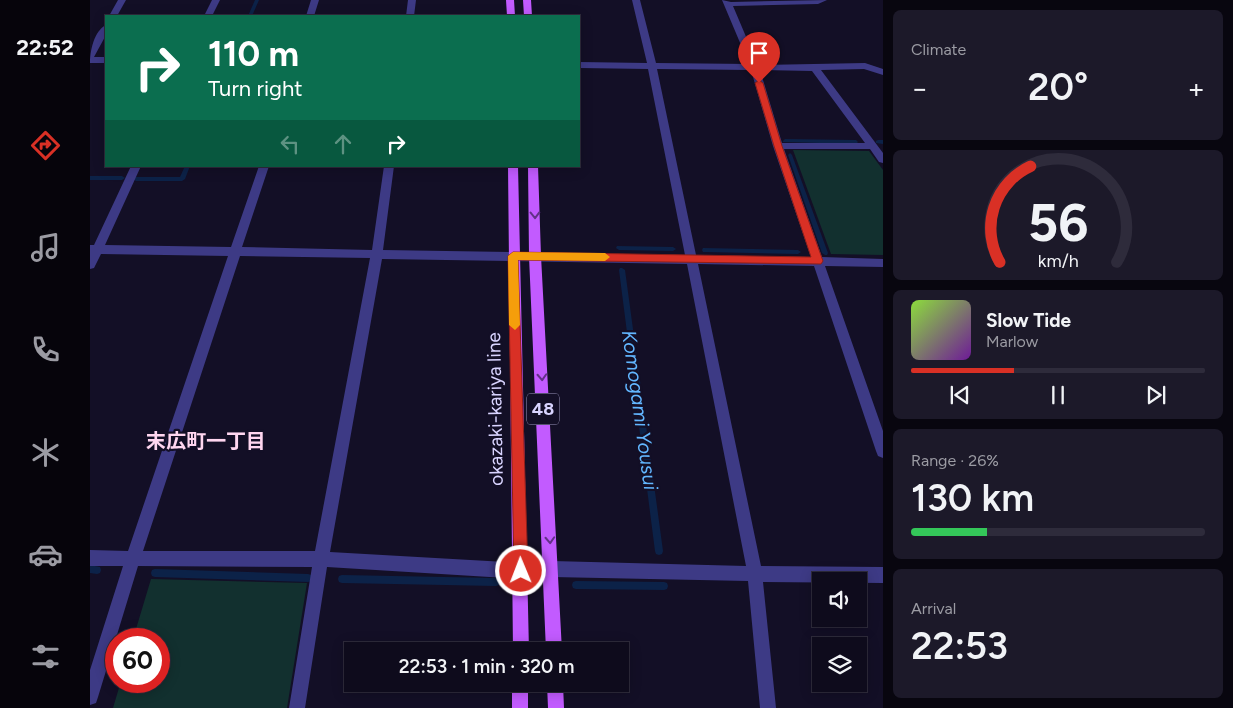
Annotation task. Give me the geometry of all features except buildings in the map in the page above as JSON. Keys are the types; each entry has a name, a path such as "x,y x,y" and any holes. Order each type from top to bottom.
{"main road":[{"path":"510,0 511,15"},
{"path":"527,0 528,15"},
{"name":"okazaki-kariya line","path":"513,167 513,256 521,571 520,642"},
{"name":"48","path":"533,167 554,642"},
{"path":"520,692 520,708"},
{"path":"555,692 556,708"}],"street":[{"path":"114,15 122,0"},
{"path":"208,15 216,0"},
{"path":"310,15 315,0"},
{"path":"410,15 412,0"},
{"path":"636,0 755,574 768,708"},
{"path":"823,0 818,2 727,2 755,67 778,146 883,450"},
{"path":"105,30 90,58 105,60"},
{"path":"580,65 815,68 865,66 883,72"},
{"path":"815,68 883,160"},
{"path":"778,146 872,146"},
{"path":"90,265 94,249 135,167"},
{"path":"90,697 133,559 264,167"},
{"path":"297,708 321,559 377,253 389,167"},
{"path":"94,249 690,258 883,263"},
{"path":"90,558 321,559 521,571 552,569 883,575"}],"green space":[{"path":"793,150 869,151 883,170 883,255 831,254"},
{"path":"151,579 307,583 287,708 113,708 117,693 170,693 170,628 136,628"}],"waterway":[{"path":"250,15 257,0"},
{"name":"Komogami Yousui","path":"785,141 856,142"},
{"name":"Komogami Yousui","path":"878,142 883,142"},
{"name":"Komogami Yousui","path":"790,155 825,253"},
{"path":"136,179 182,179 188,167"},
{"path":"90,178 122,178"},
{"name":"Komogami Yousui","path":"619,248 673,249"},
{"name":"Komogami Yousui","path":"705,250 798,252"},
{"name":"Komogami Yousui","path":"622,270 659,551"},
{"name":"Komogami Yousui","path":"90,569 97,570"},
{"name":"Komogami Yousui","path":"155,573 308,578"},
{"name":"Komogami Yousui","path":"342,579 496,582"},
{"name":"Komogami Yousui","path":"576,585 664,586"}],"slow traffic":[{"path":"515,325 513,256 605,257"}],"district":[{"name":"末広町一丁目","path":"206,441"}],"route":[{"path":"521,571 513,256 818,261 778,146 759,83"}]}
